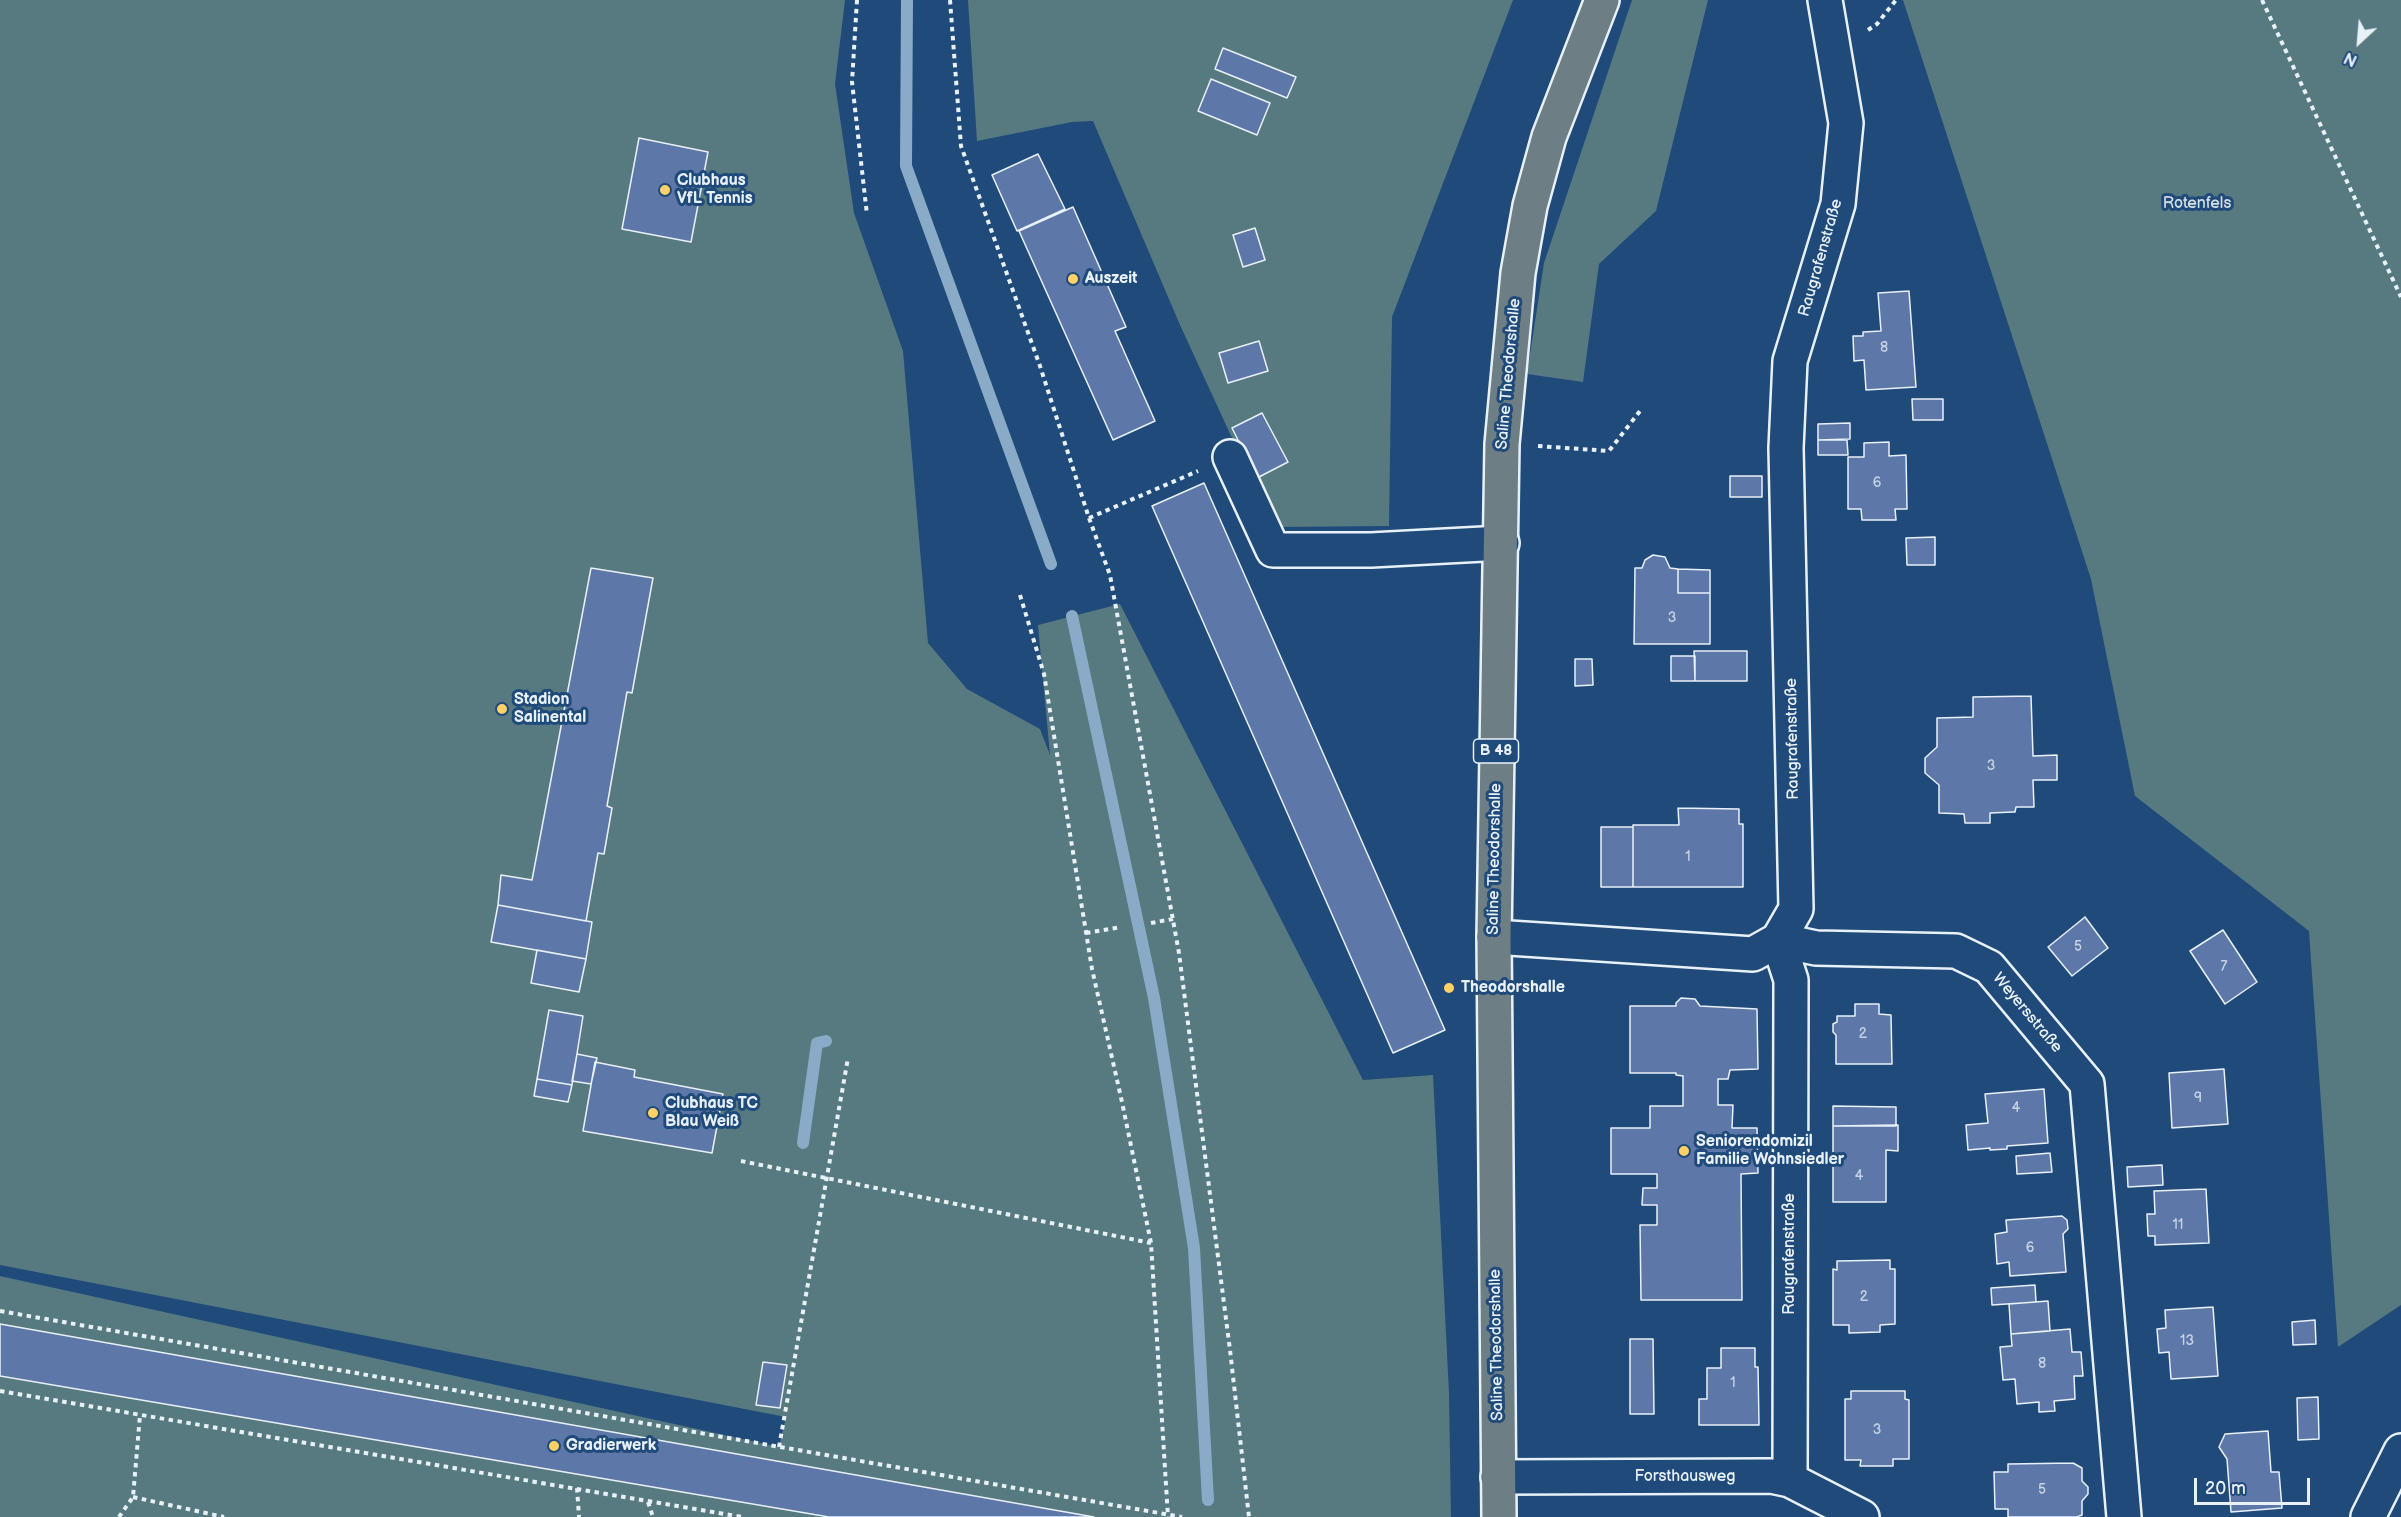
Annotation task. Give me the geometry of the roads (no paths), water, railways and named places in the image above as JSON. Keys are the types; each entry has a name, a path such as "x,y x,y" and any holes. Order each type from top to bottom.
{"main road":[{"name":"Saline Theodorshalle","path":"1499,1517 1494,937 1502,444 1518,273 1530,206 1549,137 1602,0"}],"street":[{"name":"Raugrafenstraße","path":"1790,1480 1791,980 1778,940 1796,909 1786,447 1790,362 1838,204 1846,123 1825,0"},
{"path":"1230,457 1273,550 1371,550 1502,543"},
{"path":"1494,937 1753,954 1778,940"},
{"name":"Weyersstraße","path":"1778,940 1816,948 1956,951 1989,967 2087,1084 2124,1517"},
{"path":"2368,1517 2401,1451"},
{"name":"Forsthausweg","path":"1498,1477 1771,1476 1790,1480 1862,1517"}],"waterway":[{"path":"907,0 906,166 1051,564"},
{"path":"1072,616 1154,998 1194,1248 1208,1500"},
{"path":"803,1143 817,1043 826,1041"}],"place":[{"name":"Clubhaus VfL Tennis","path":"665,190"},
{"name":"Auszeit","path":"1073,279"},
{"name":"Stadion Salinental","path":"502,709"},
{"name":"Theodorshalle","path":"1449,988"},
{"name":"Clubhaus TC Blau Weiß","path":"653,1113"},
{"name":"Seniorendomizil Familie Wohnsiedler","path":"1684,1151"},
{"name":"Gradierwerk","path":"554,1446"}],"park label":[{"name":"Rotenfels","path":"2197,204"}]}
